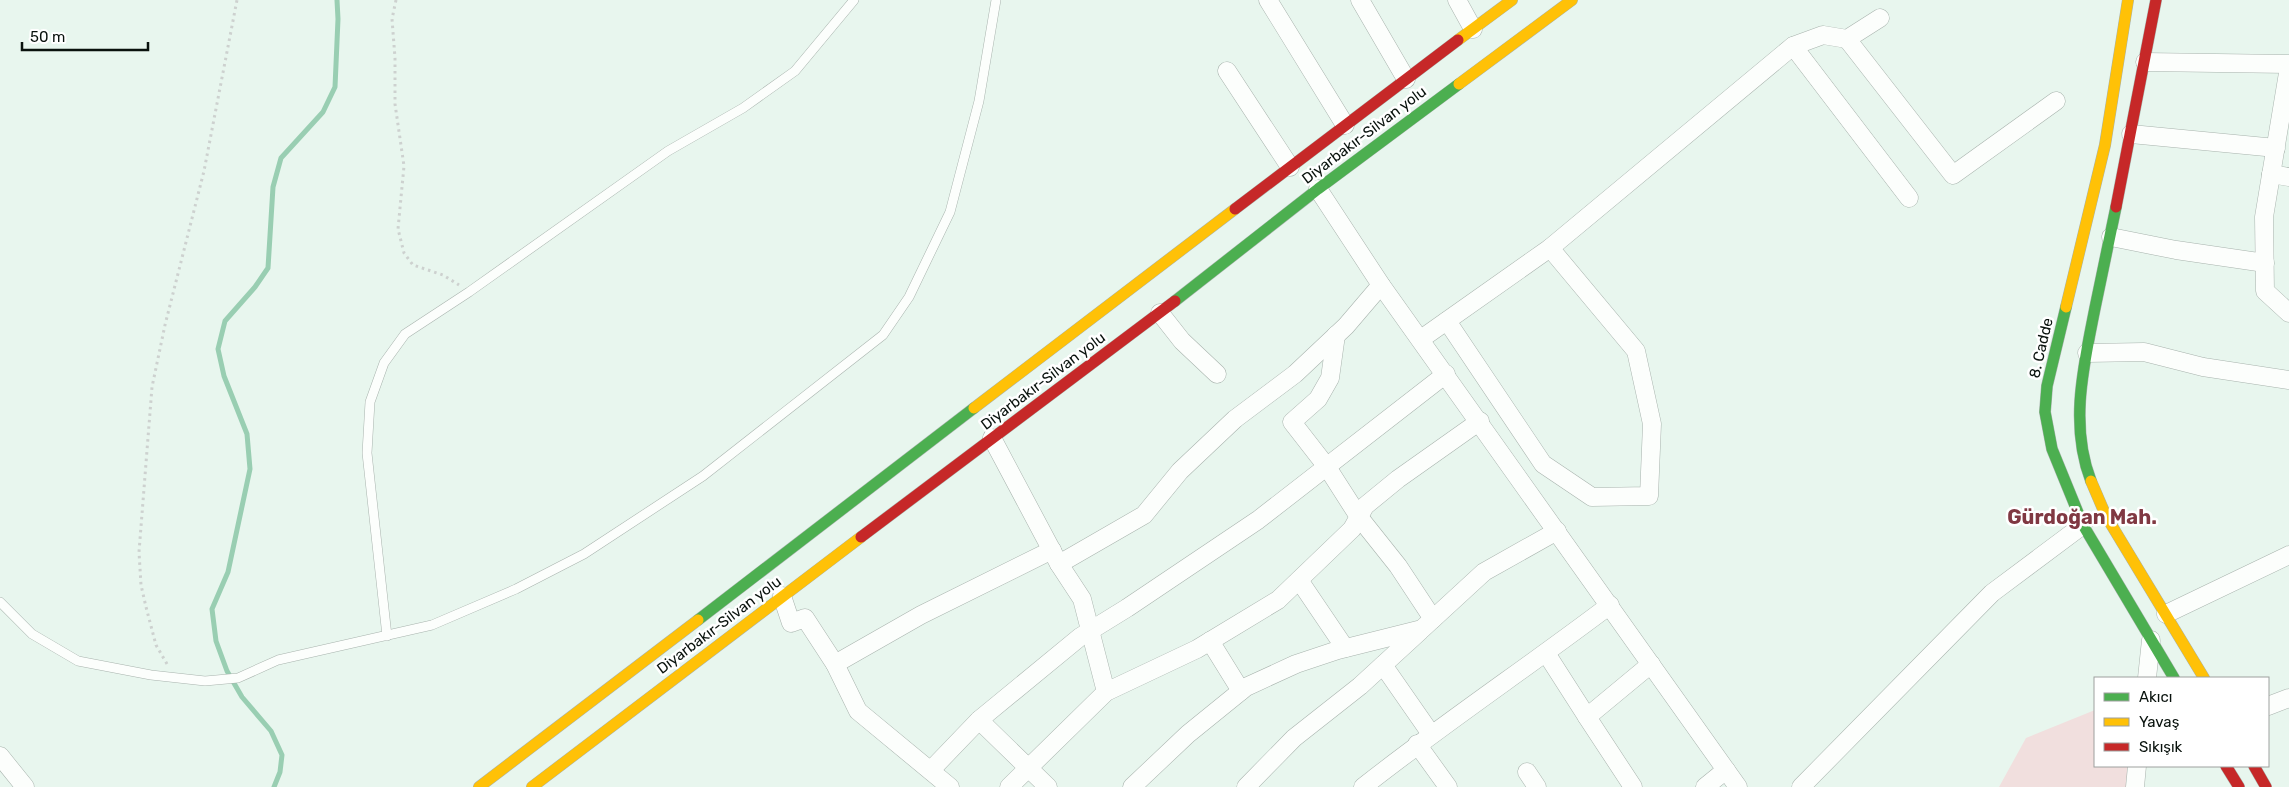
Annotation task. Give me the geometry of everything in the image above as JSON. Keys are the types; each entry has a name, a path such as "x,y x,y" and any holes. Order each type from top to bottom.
{"main road":[{"name":"Diyarbakır-Silvan yolu","path":"479,787 1345,125 1512,0"},
{"name":"Diyarbakır-Silvan yolu","path":"532,787 782,596 1160,313 1318,189 1572,0"},
{"name":"8. Cadde","path":"2128,0 2104,146 2046,395 2045,412 2052,450 2082,525 2173,677"},
{"path":"2156,0 2087,353 2078,424 2085,466 2106,516 2203,677"},
{"path":"2227,767 2239,787"},
{"path":"2255,767 2266,787"}],"street":[{"path":"1268,0 1345,125"},
{"path":"1360,0 1406,79"},
{"path":"1457,0 1474,29"},
{"path":"1422,339 1550,248 1793,46 1823,36 1847,39 1880,18"},
{"path":"1847,39 1952,175 2056,101"},
{"path":"1793,46 1909,198"},
{"path":"2144,62 2289,65 2264,217 2265,291 2289,313"},
{"path":"1227,71 1290,167"},
{"path":"2131,134 2276,148"},
{"path":"2272,174 2289,177"},
{"path":"1318,189 1382,285 1738,787"},
{"path":"2110,237 2176,250 2265,262"},
{"path":"1447,321 1543,464 1592,497 1649,496 1652,424 1636,351 1550,248"},
{"path":"835,664 921,615 1056,557 1144,515 1180,471 1221,432 1295,374 1336,335 1382,285"},
{"path":"1160,313 1182,341 1216,374"},
{"path":"1336,335 1330,378 1318,399 1292,422 1328,467 1359,517 1398,566 1428,624"},
{"path":"2087,353 2144,352 2203,367 2289,380"},
{"path":"931,770 979,720 1090,630 1258,520 1446,374"},
{"path":"1009,787 1106,692 1210,641 1278,600 1352,530 1365,506 1480,421"},
{"path":"992,438 1056,557 1082,599 1106,692"},
{"path":"1801,787 1992,593 2082,525"},
{"path":"1246,787 1294,738 1360,686 1484,572 1557,531"},
{"path":"2166,614 2289,555"},
{"path":"1298,580 1346,648"},
{"path":"782,596 791,623 805,618 835,664 858,711 950,787"},
{"path":"1363,787 1424,739 1546,653 1610,605"},
{"path":"1132,787 1188,734 1241,691 1296,664 1428,624"},
{"path":"2147,677 2152,640"},
{"path":"1210,641 1241,691"},
{"path":"1546,653 1633,787"},
{"path":"1587,717 1651,664"},
{"path":"1383,665 1448,787"},
{"path":"2269,706 2289,698"},
{"path":"979,720 1048,787"},
{"path":"0,756 25,787"},
{"path":"2134,787 2137,767"},
{"path":"1705,787 1726,770"},
{"path":"1527,772 1537,787"}],"lane":[{"path":"387,636 367,453 370,402 384,363 404,334 468,292 668,151 743,108 795,70 854,0"},
{"path":"0,602 32,634 78,661 151,675 205,681 238,678 278,660 432,625 516,589 584,554 703,476 883,335 909,297 950,212 979,101 996,0"}],"path":[{"path":"175,678 156,644 141,585 139,552 152,387 165,325 204,171 237,0"},
{"path":"396,0 392,19 395,58 395,104 404,166 398,229 404,253 412,265 443,275 468,292"}],"shaded area":[{"path":"2094,710 2094,767 2128,767 2126,787 1999,787 2026,738"}],"waterway":[{"path":"274,787 280,772 282,755 271,731 242,697 227,671 216,641 212,609 228,572 250,469 247,434 224,376 218,349 225,321 255,287 268,268 273,187 281,158 323,112 335,87 337,0"}],"traffic: fast":[{"path":"1175,301 1318,189 1459,84"},
{"path":"2091,481 2084,460 2081,438 2081,394 2087,351 2116,207"},
{"path":"2066,307 2047,386 2045,412 2052,449 2083,525 2173,677"},
{"path":"698,620 974,408"}],"traffic: slow":[{"path":"1458,40 1512,0"},
{"path":"1459,84 1572,0"},
{"path":"2066,307 2105,145 2128,0"},
{"path":"974,408 1235,209"},
{"path":"2091,481 2106,516 2203,677"},
{"path":"532,787 861,537"},
{"path":"479,787 698,620"}],"traffic: jam":[{"path":"2116,207 2156,0"},
{"path":"1235,209 1458,40"},
{"path":"861,537 1175,301"},
{"path":"2227,767 2239,787"},
{"path":"2255,767 2266,787"}],"district":[{"name":"Gürdoğan Mah.","path":"2082,517"}]}
